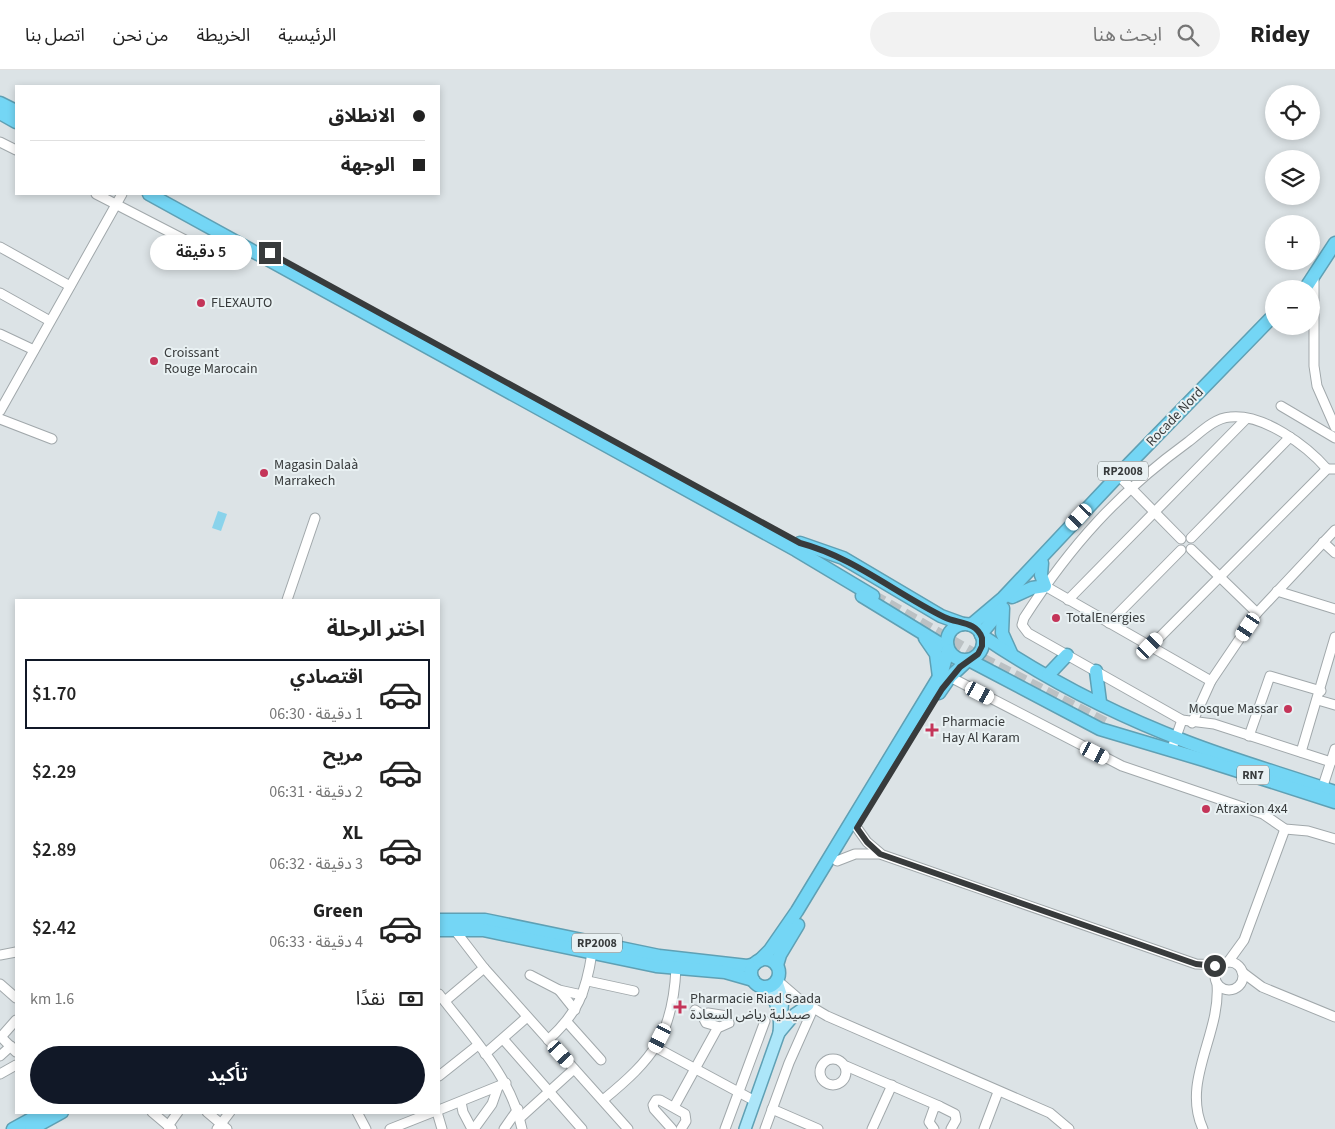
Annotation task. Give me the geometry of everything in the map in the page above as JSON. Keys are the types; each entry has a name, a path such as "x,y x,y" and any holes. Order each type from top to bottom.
{"highway":[{"path":"0,103 15,110"},
{"path":"0,113 15,121"},
{"path":"150,195 798,546 843,558 941,616 974,629 1048,675 1176,738"},
{"path":"166,195 798,546 875,593"},
{"path":"1312,280 1335,244"},
{"path":"1310,280 1314,277"},
{"name":"Rocade Nord","path":"974,629 1265,324"},
{"name":"Rocade Nord","path":"974,629 1004,608 1042,562 1126,483 1265,334"},
{"path":"798,546 828,575 947,649 958,659 968,660 1089,724 1130,740 1171,750"},
{"path":"1012,597 1032,588 1045,586 1041,575 1042,562"},
{"path":"1004,608 1002,633 1013,655"},
{"path":"974,629 955,627 949,633 945,677 838,861 782,951 777,965 779,974 777,981 771,986 758,984 752,972 757,962 770,950 797,911 945,677 981,650 983,642 974,629"},
{"path":"922,634 936,654 945,677"},
{"path":"1048,675 1067,655"},
{"path":"1096,671 1100,702"},
{"name":"RN7","path":"1335,792 1321,792 1171,750 1107,719 1176,738 1321,792 1335,802"},
{"name":"RP2008","path":"440,920 473,919 659,956 747,966 768,960 777,965"},
{"name":"RP2008","path":"440,930 483,930 592,953 676,968 725,972 758,984"},
{"path":"13,1129 40,1114"},
{"path":"32,1129 58,1114"}],"main road":[{"path":"745,1129 779,1033 783,1000 777,981"},
{"path":"758,984 772,996 780,1018"},
{"path":"779,1033 795,1014 811,1007"}],"street":[{"path":"0,142 15,150"},
{"path":"98,195 194,243 210,244 226,236"},
{"path":"0,411 121,195"},
{"path":"0,248 70,286"},
{"path":"1314,277 1314,366 1317,386 1335,427"},
{"path":"0,293 50,321"},
{"path":"0,334 34,350"},
{"path":"1281,406 1335,438"},
{"path":"1150,646 1219,576 1331,469 1313,453 1290,437 1246,419 1231,416 1217,421 1126,483 1045,586 1024,618 1023,628 1182,720 1192,723 1214,724 1301,752 1332,765"},
{"path":"0,419 52,439"},
{"path":"1068,600 1246,419"},
{"path":"1191,538 1290,437"},
{"path":"1126,483 1181,539"},
{"path":"287,599 314,518"},
{"path":"1192,723 1211,681 1257,613 1335,530"},
{"path":"1181,550 1178,543 1185,536 1191,538 1194,543 1192,550"},
{"path":"1323,542 1335,553"},
{"path":"1181,550 1185,552 1192,550"},
{"path":"1109,623 1181,550"},
{"path":"1192,550 1257,613"},
{"path":"1045,586 1211,681"},
{"path":"1277,591 1335,609"},
{"path":"1301,752 1318,700 1335,637"},
{"path":"1249,736 1270,676 1320,690"},
{"path":"945,677 1122,766 1263,814 1285,829 1308,831 1335,839"},
{"path":"1318,700 1335,705"},
{"path":"1171,750 1182,720"},
{"path":"1321,792 1332,765 1335,749"},
{"path":"857,828 867,842 880,854"},
{"path":"1217,1011 1242,981 1244,940 1285,829"},
{"path":"838,861 861,853 880,854 1196,964 1235,964 1262,987 1335,1017"},
{"path":"454,929 484,968 603,1100 622,1127"},
{"path":"1203,1129 1196,1103 1196,1088 1217,1011 1216,971 1244,940"},
{"path":"0,955 15,952"},
{"path":"548,1040 567,1022 575,1010 588,981 592,953"},
{"path":"1196,964 1224,990 1262,987"},
{"path":"484,968 442,998 485,1054 519,1114 522,1129"},
{"path":"603,1100 640,1070 655,1047 671,1009 676,968"},
{"path":"530,975 559,990 582,995"},
{"path":"588,981 634,991"},
{"path":"777,981 811,1007 998,1092 1050,1113 1069,1129"},
{"path":"0,984 15,997"},
{"path":"559,990 575,1010"},
{"path":"766,1129 811,1007"},
{"path":"695,1010 704,1016 705,1022 718,1027 727,1024 728,1017 708,1013 704,1016"},
{"path":"485,1054 527,1017"},
{"path":"0,1056 14,1049 0,1036 15,1021"},
{"path":"725,1129 764,1021"},
{"path":"567,1022 601,1060"},
{"path":"674,1107 718,1027"},
{"path":"502,1039 582,1129"},
{"path":"440,1075 478,1045"},
{"path":"655,1047 737,1093 756,1101"},
{"path":"0,1074 15,1066"},
{"path":"846,1066 955,1114 956,1120 951,1129"},
{"path":"504,1129 519,1114 574,1069"},
{"path":"440,1110 502,1085"},
{"path":"461,1102 465,1117 473,1129 492,1104 502,1085"},
{"path":"872,1129 892,1085"},
{"path":"984,1129 998,1092"},
{"path":"672,1129 653,1105 656,1100 674,1107 686,1116 681,1129"},
{"path":"934,1129 929,1122 934,1108 939,1106"},
{"path":"772,1109 818,1129"},
{"path":"154,1114 170,1127 177,1114"},
{"path":"209,1114 222,1127 229,1114"},
{"path":"358,1114 366,1129"},
{"path":"390,1129 422,1114"},
{"path":"437,1114 442,1129"}],"shaded area":[{"path":"218,511 227,514 221,531 212,528"}],"tunnel":[{"path":"873,596 984,660 1105,723"}],"place":[{"name":"FLEXAUTO","path":"201,303"},
{"name":"Croissant Rouge Marocain","path":"154,361"},
{"name":"Magasin Dalaà Marrakech","path":"264,473"},
{"name":"TotalEnergies","path":"1056,618"},
{"name":"Mosque Massar","path":"1288,709"},
{"name":"Pharmacie Hay Al Karam","path":"932,730"},
{"name":"Atraxion 4x4","path":"1206,809"},
{"name":"Pharmacie Riad Saada صيدلية رياض السعادة","path":"680,1007"}],"route":[{"path":"270,253 800,543 843,558 945,618 975,627 981,634 983,642 981,650 975,657 967,660 950,677 942,689 857,828 863,838 880,854 1196,964 1215,966"}]}
